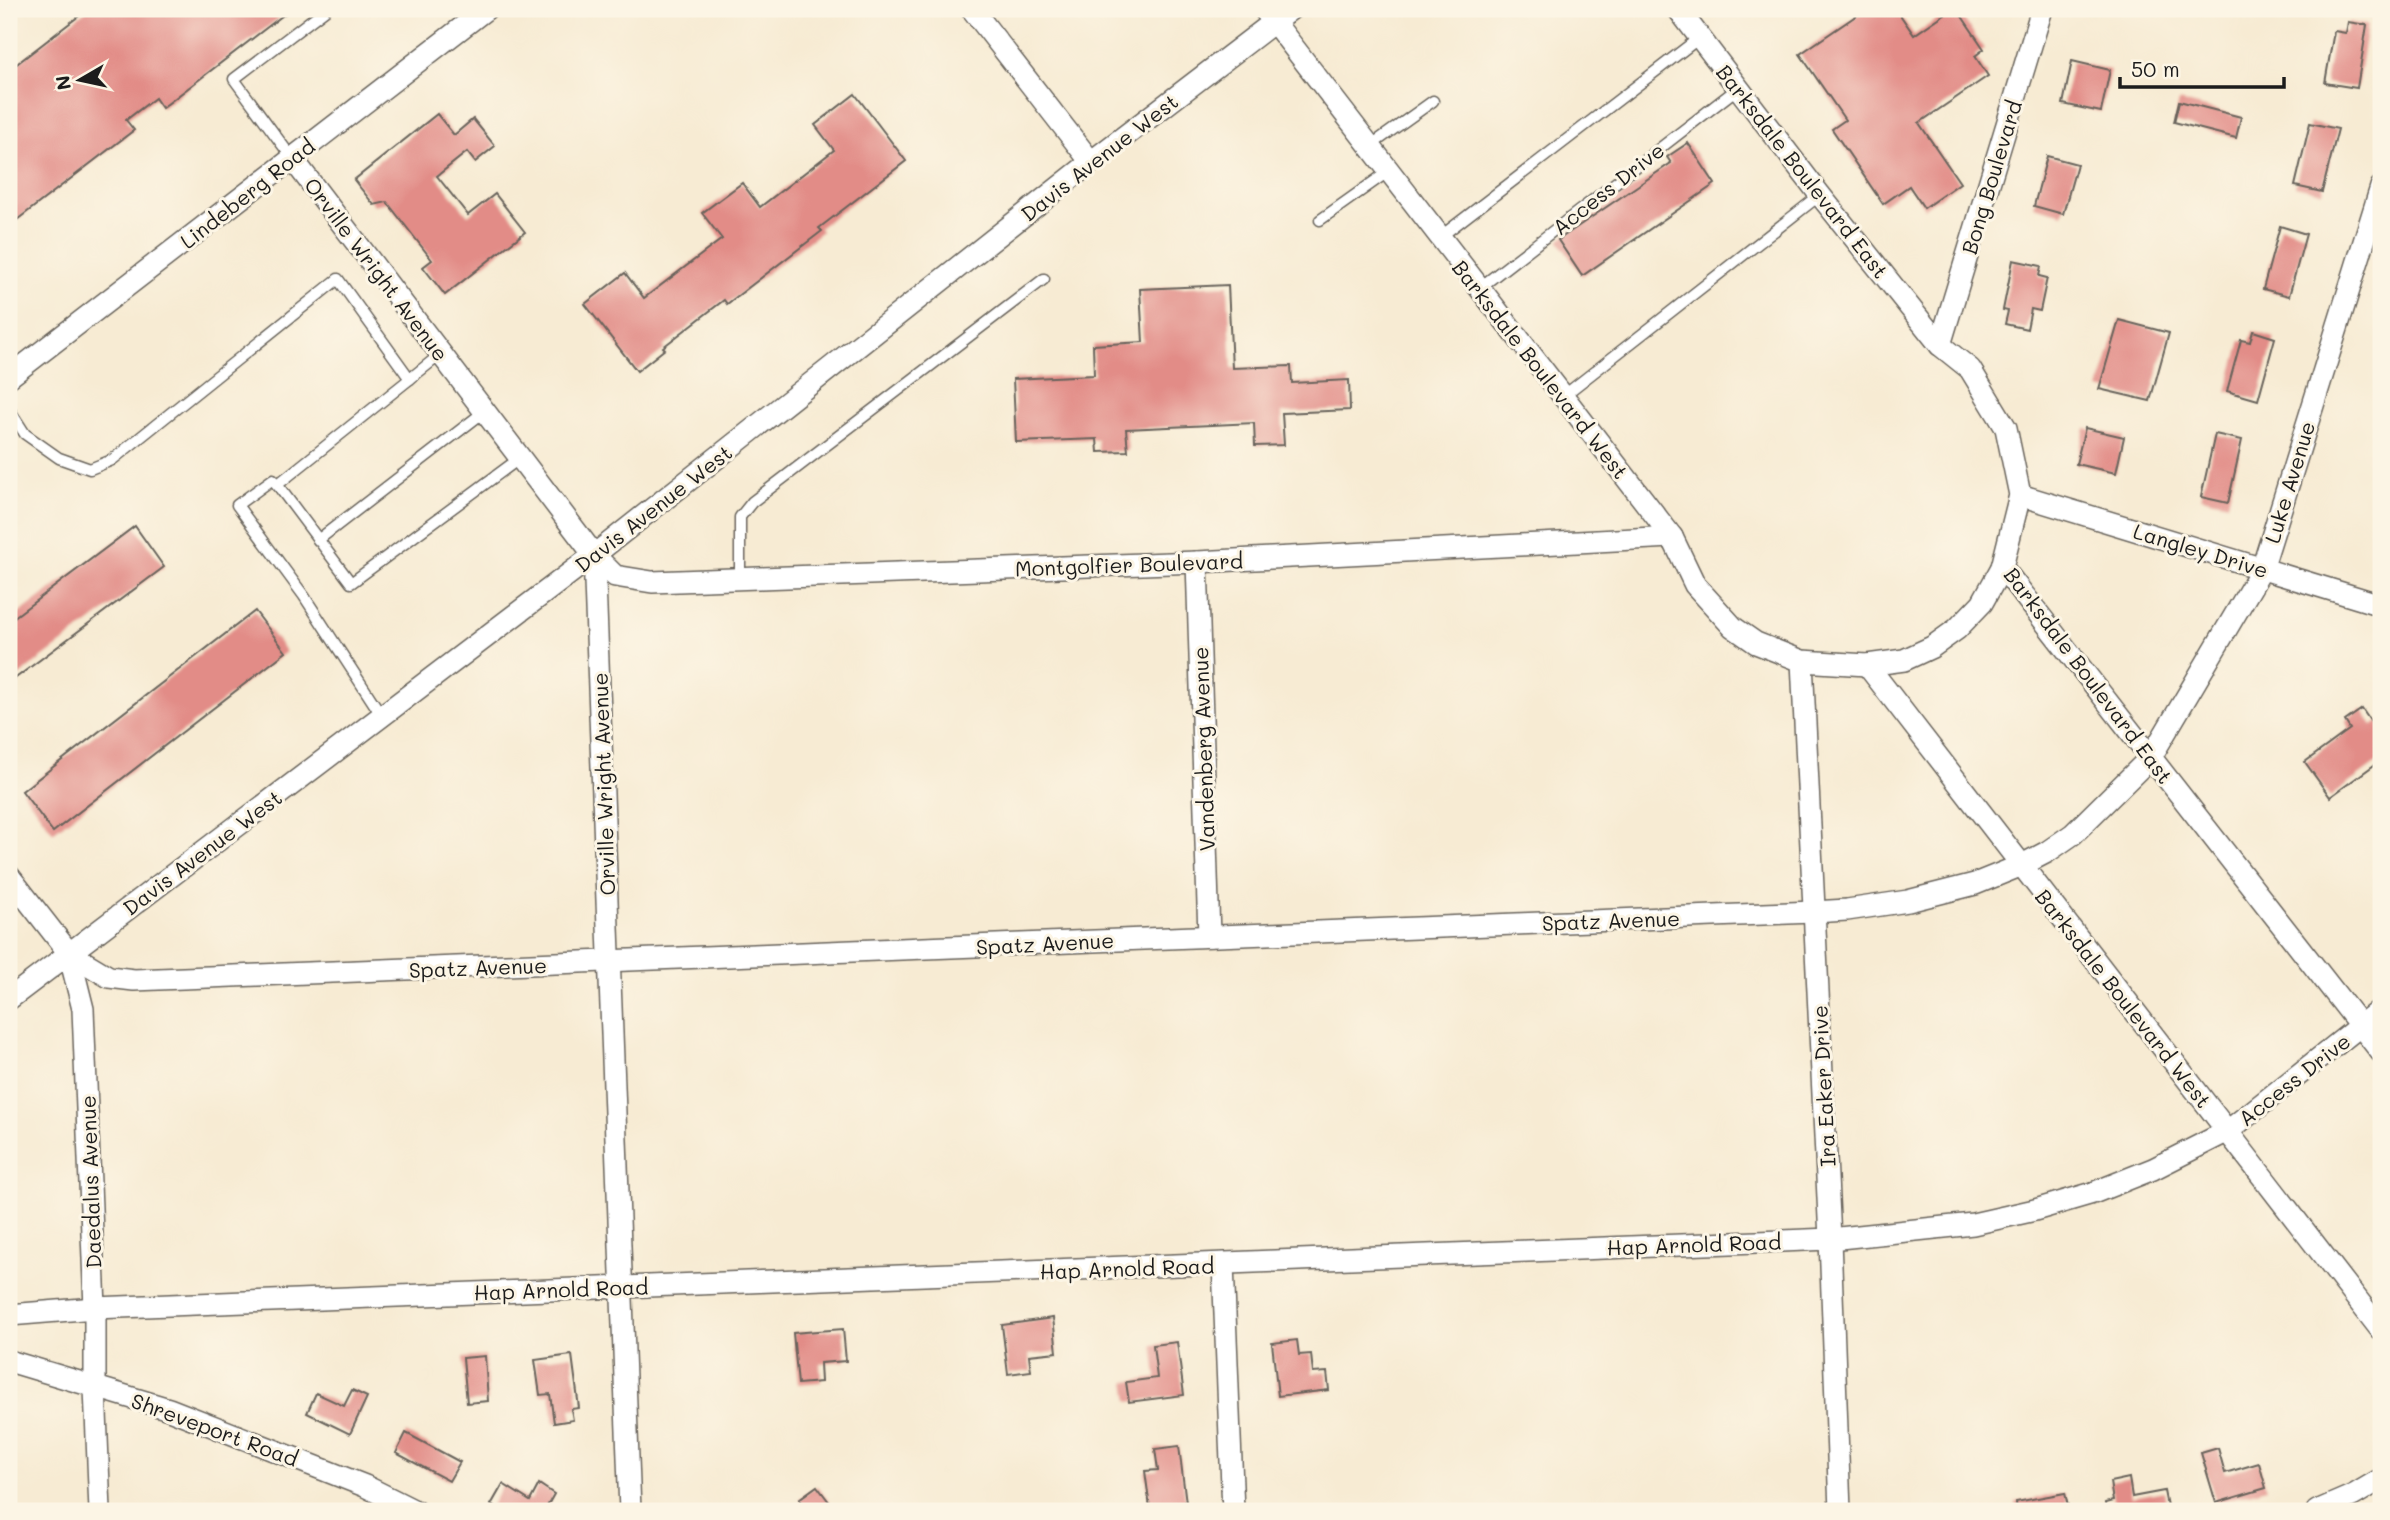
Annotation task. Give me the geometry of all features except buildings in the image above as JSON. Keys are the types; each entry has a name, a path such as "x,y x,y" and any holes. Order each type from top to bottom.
{"street":[{"name":"Lindeberg Road","path":"9,377 486,9"},
{"path":"972,9 1091,162"},
{"name":"Barksdale Boulevard East","path":"1678,9 1820,195 1940,345 1970,369 2006,428 2021,495 2002,566 2381,1052"},
{"name":"Bong Boulevard","path":"1940,345 2042,9"},
{"name":"Davis Avenue West","path":"9,999 594,555 1276,13"},
{"name":"Barksdale Boulevard West","path":"1276,13 1370,146 1478,289 1672,537 1695,585 1732,627 1756,643 1802,661 1861,665 2022,865 2381,1330"},
{"name":"Orville Wright Avenue","path":"292,158 594,555 630,1511"},
{"name":"Luke Avenue","path":"2151,757 2262,569 2381,187"},
{"name":"Langley Drive","path":"2021,495 2381,605"},
{"name":"Montgolfier Boulevard","path":"594,555 615,576 652,582 1197,562 1672,537"},
{"name":"Vandenberg Avenue","path":"1197,562 1209,936"},
{"path":"1861,665 1904,660 1932,647 1957,629 1982,603 2002,566"},
{"name":"Ira Eaker Drive","path":"1802,661 1830,1239 1840,1511"},
{"path":"2022,865 2073,834 2151,757"},
{"name":"Spatz Avenue","path":"69,953 109,978 134,980 1813,912 1908,901 1975,884 2022,865"},
{"name":"Daedalus Avenue","path":"9,876 69,953 83,1009 100,1511"},
{"name":"Access Drive","path":"2228,1131 2381,1009"},
{"name":"Hap Arnold Road","path":"9,1315 95,1308 621,1286 1830,1239 1973,1224 2035,1210 2093,1194 2141,1174 2228,1131"},
{"path":"1223,1264 1233,1511"},
{"name":"Shreveport Road","path":"9,1362 169,1409 229,1431 365,1486 415,1511"},
{"path":"2317,1511 2354,1495 2381,1479"}],"lane":[{"path":"292,158 234,79 326,9"},
{"path":"1440,237 1699,38"},
{"name":"Access Drive","path":"1478,289 1738,88"},
{"path":"1370,146 1433,101"},
{"path":"1320,220 1389,171"},
{"path":"1562,397 1820,195"},
{"path":"9,409 25,434 59,458 90,469 112,460 338,279 410,379"},
{"path":"740,579 740,517 751,502 1044,279"},
{"path":"277,485 441,354"},
{"path":"318,540 485,411"},
{"path":"382,716 304,596 237,505 273,479 351,583 520,457"}]}
